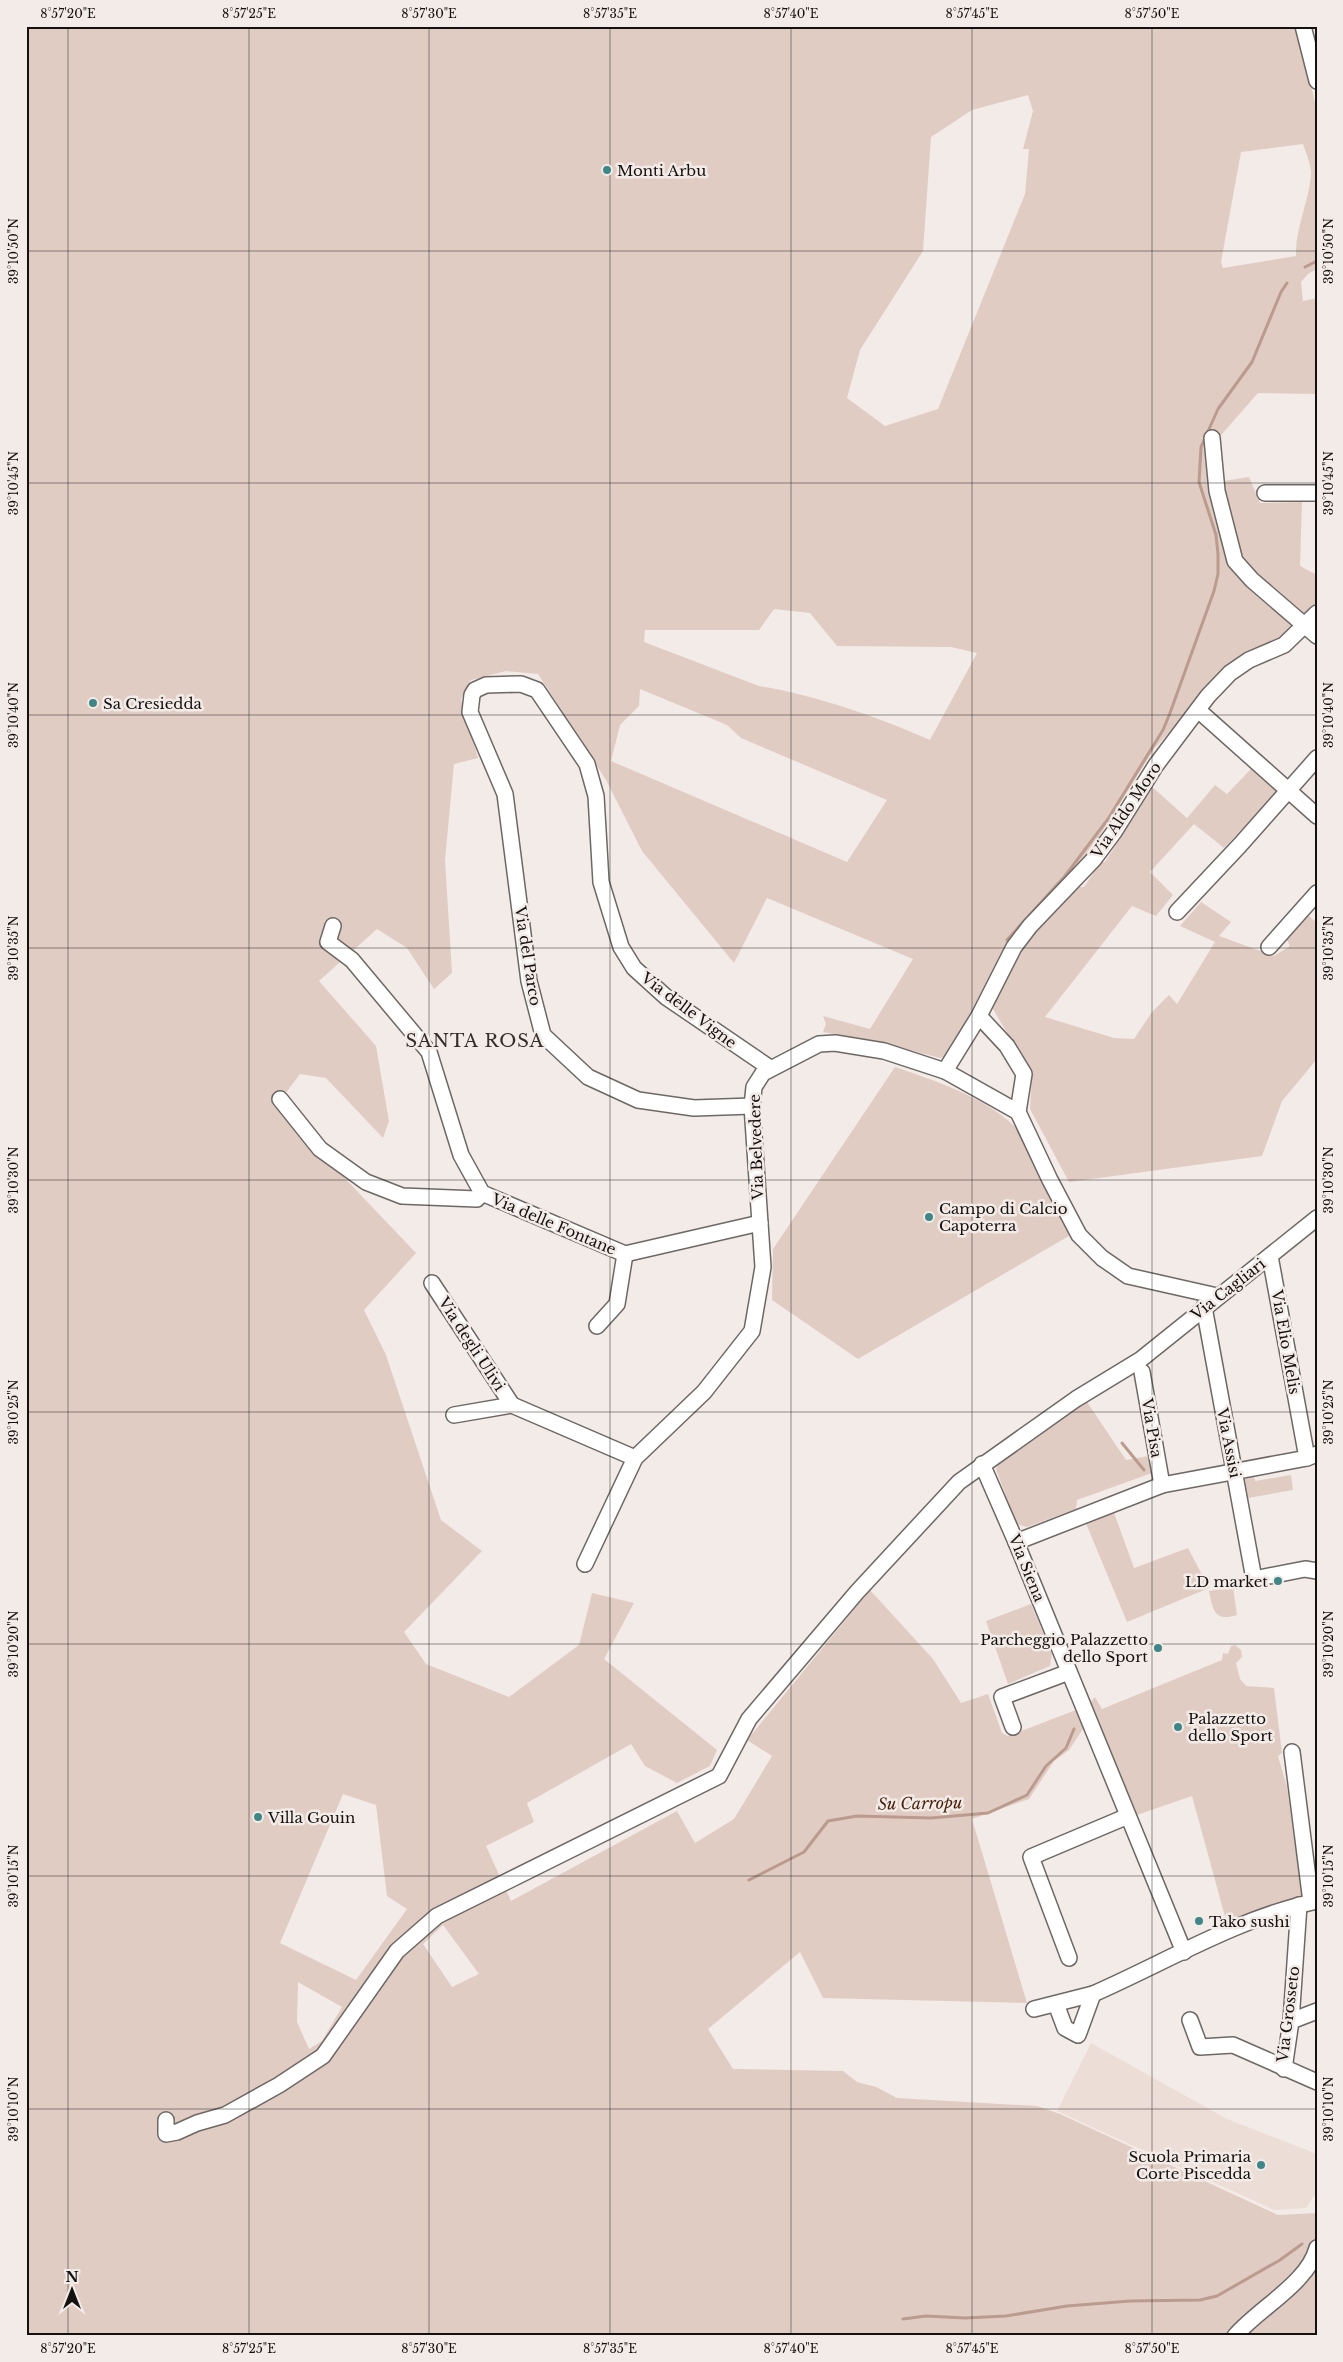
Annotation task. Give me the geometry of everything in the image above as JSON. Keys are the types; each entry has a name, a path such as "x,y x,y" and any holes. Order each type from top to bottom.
{"street":[{"path":"1303,26 1314,55 1317,81"},
{"path":"1212,438 1218,491 1234,561 1252,580 1311,632"},
{"path":"1265,493 1317,493"},
{"name":"Via Aldo Moro","path":"945,1072 979,1016 1014,947 1030,926 1094,859 1114,832 1156,765 1198,710 1230,673 1249,660 1311,632 1317,613"},
{"name":"Via delle Vigne","path":"470,712 472,695 475,690 486,685 521,684 537,690 587,764 596,796 601,882 621,947 634,968 666,997 770,1068"},
{"path":"1198,710 1317,816"},
{"name":"Via del Parco","path":"470,712 505,794 529,981 542,1034 588,1077 638,1100 694,1108 752,1106"},
{"path":"1177,912 1240,845 1287,789 1317,758"},
{"path":"1269,947 1317,893"},
{"name":"Via delle Fontane","path":"333,926 328,942 352,960 429,1052 461,1154 482,1193 625,1254 760,1223"},
{"path":"979,1016 1007,1046 1024,1074 1018,1112 1050,1180 1079,1235 1102,1258 1128,1276 1217,1296"},
{"name":"Via Belvedere","path":"635,1458 704,1392 752,1331 763,1267 752,1106 757,1079 770,1068 819,1044 835,1043 884,1051 945,1072 1018,1112"},
{"path":"280,1099 320,1149 366,1182 402,1196 477,1199 482,1193"},
{"name":"Via Cagliari","path":"166,2120 166,2134 225,2115 279,2085 323,2056 397,1951 437,1916 720,1776 749,1719 857,1592 959,1482 1076,1399 1141,1366 1217,1296 1317,1218"},
{"path":"597,1326 617,1304 625,1254"},
{"name":"Via Elio Melis","path":"1270,1256 1312,1456"},
{"name":"Via degli Ulivi","path":"432,1283 512,1405"},
{"name":"Via Assisi","path":"1204,1307 1254,1579 1305,1569 1317,1571"},
{"name":"Via Pisa","path":"1141,1366 1162,1485"},
{"name":"Via degli Ulivi","path":"454,1415 512,1405 635,1458"},
{"path":"1016,1542 1162,1485 1312,1456"},
{"path":"585,1564 635,1458"},
{"name":"Via Siena","path":"982,1464 1016,1542 1184,1952"},
{"path":"1013,1727 1002,1697 1069,1672"},
{"name":"Via Grosseto","path":"1190,2020 1200,2047 1233,2045 1284,2069 1309,1903 1292,1752"},
{"path":"1069,1958 1031,1856 1128,1816"},
{"path":"1034,2009 1093,1994 1237,1927 1309,1903"},
{"path":"1056,2004 1066,2028 1078,2035 1093,1994"},
{"path":"1291,2020 1317,2011"},
{"path":"1284,2069 1317,2082"},
{"path":"1235,2336 1245,2324 1299,2278 1314,2258 1317,2248"}],"shaded area":[{"path":"26,26 1297,26 1317,111 1317,269 1308,274 1301,282 1303,301 1317,298 1317,394 1258,393 1215,442 1211,483 1249,477 1260,503 1302,502 1300,566 1317,575 1317,602 1287,638 1232,663 1154,749 1087,856 1056,890 957,1045 946,1056 940,1058 875,1041 823,1032 826,1024 823,1016 870,1029 913,959 767,898 734,963 642,851 606,780 538,674 506,671 471,680 461,699 478,758 454,764 445,860 452,973 434,989 407,948 377,929 319,981 376,1046 389,1121 383,1138 326,1078 300,1074 276,1106 416,1253 364,1310 386,1355 441,1520 482,1551 404,1632 426,1664 509,1697 579,1645 592,1593 634,1603 604,1659 717,1750 710,1766 677,1783 645,1766 631,1744 527,1803 534,1822 486,1846 511,1901 677,1811 695,1843 734,1819 772,1756 747,1740 870,1590 933,1659 961,1703 988,1694 1002,1733 1008,1736 1076,1710 1083,1729 1069,1750 1054,1761 1029,1799 972,1819 1027,2003 823,1998 800,1952 708,2029 733,2069 843,2071 857,2082 876,2087 897,2098 1037,2106 1060,2114 1278,2215 1317,2213 1317,2336 26,2336","holes":["1028,95 1033,111 1023,149 1029,149 1025,194 938,409 885,426 847,398 860,350 923,251 931,137 972,110","1303,144 1311,174 1298,235 1296,256 1223,268 1221,262 1241,152","774,609 810,613 837,646 951,647 977,653 930,740 890,723 846,708 801,695 759,686 644,642 645,630 759,630","640,689 727,725 741,738 887,800 847,862 611,761 620,725 639,706","343,1794 376,1805 387,1896 407,1909 356,1980 280,1943","443,1925 479,1974 452,1987 423,1944","298,1982 342,2007 322,2041 309,2049 297,2022"]},
{"path":"1252,768 1277,792 1224,848 1194,824 1150,872 1173,895 1156,916 1132,906 1045,1017 1114,1038 1134,1039 1152,1012 1169,995 1177,1004 1215,942 1180,926 1201,902 1231,922 1219,936 1274,956 1290,946 1286,938 1307,914 1317,923 1317,1059 1282,1101 1262,1156 1069,1182 1030,1109 1032,1075 990,1004 1019,947 1077,887 1084,887 1101,862 1105,862 1148,794 1150,785 1187,818 1215,785 1227,794"},
{"name":"Campo di Calcio Capoterra","path":"895,1067 958,1090 989,1106 1014,1126 1039,1162 1074,1233 858,1359 772,1300 773,1249"},
{"path":"1085,1399 1126,1460 1149,1456 1152,1473 1077,1500 1076,1509 1027,1527 1016,1524 996,1469 998,1464"},
{"path":"1254,1475 1255,1481 1291,1475 1293,1490 1248,1498 1244,1476"},
{"path":"1113,1510 1134,1568 1188,1548 1209,1588 1127,1622 1085,1521"},
{"path":"1233,1587 1237,1615 1223,1617 1216,1613 1209,1591"},
{"path":"1031,1604 1052,1654 1050,1666 1008,1684 986,1621"},
{"path":"1235,1645 1241,1650 1242,1657 1236,1663 1240,1679 1246,1686 1274,1688 1282,1753 1278,1756 1287,1787 1302,1895 1227,1924 1192,1796 1134,1816 1090,1703 1095,1697 1102,1709 1222,1660 1223,1653 1228,1654 1231,1646"},
{"path":"1091,2043 1227,2119 1317,2154 1317,2192 1306,2208 1274,2210 1057,2111"}],"waterway":[{"path":"1305,267 1317,261"},
{"path":"1007,940 1065,876 1108,819 1163,730 1214,591 1218,574 1216,535 1199,482 1201,447 1218,409 1252,362 1281,292 1287,283"},
{"path":"1122,1443 1144,1470"},
{"name":"Su Carropu","path":"749,1880 804,1852 828,1821 857,1816 931,1818 988,1813 1027,1795 1046,1766 1066,1748 1074,1729"},
{"path":"903,2319 926,2316 965,2318 1006,2316 1067,2306 1130,2301 1200,2300 1217,2296 1280,2260 1302,2244"}],"place":[{"name":"Monti Arbu","path":"607,170"},
{"name":"Sa Cresiedda","path":"93,703"},
{"name":"Campo di Calcio Capoterra","path":"929,1217"},
{"name":"LD market","path":"1278,1581"},
{"name":"Parcheggio Palazzetto dello Sport","path":"1158,1648"},
{"name":"Palazzetto dello Sport","path":"1178,1727"},
{"name":"Villa Gouin","path":"258,1817"},
{"name":"Tako sushi","path":"1199,1921"},
{"name":"Scuola Primaria Corte Piscedda","path":"1261,2165"}],"district":[{"name":"SANTA ROSA","path":"475,1041"}]}
